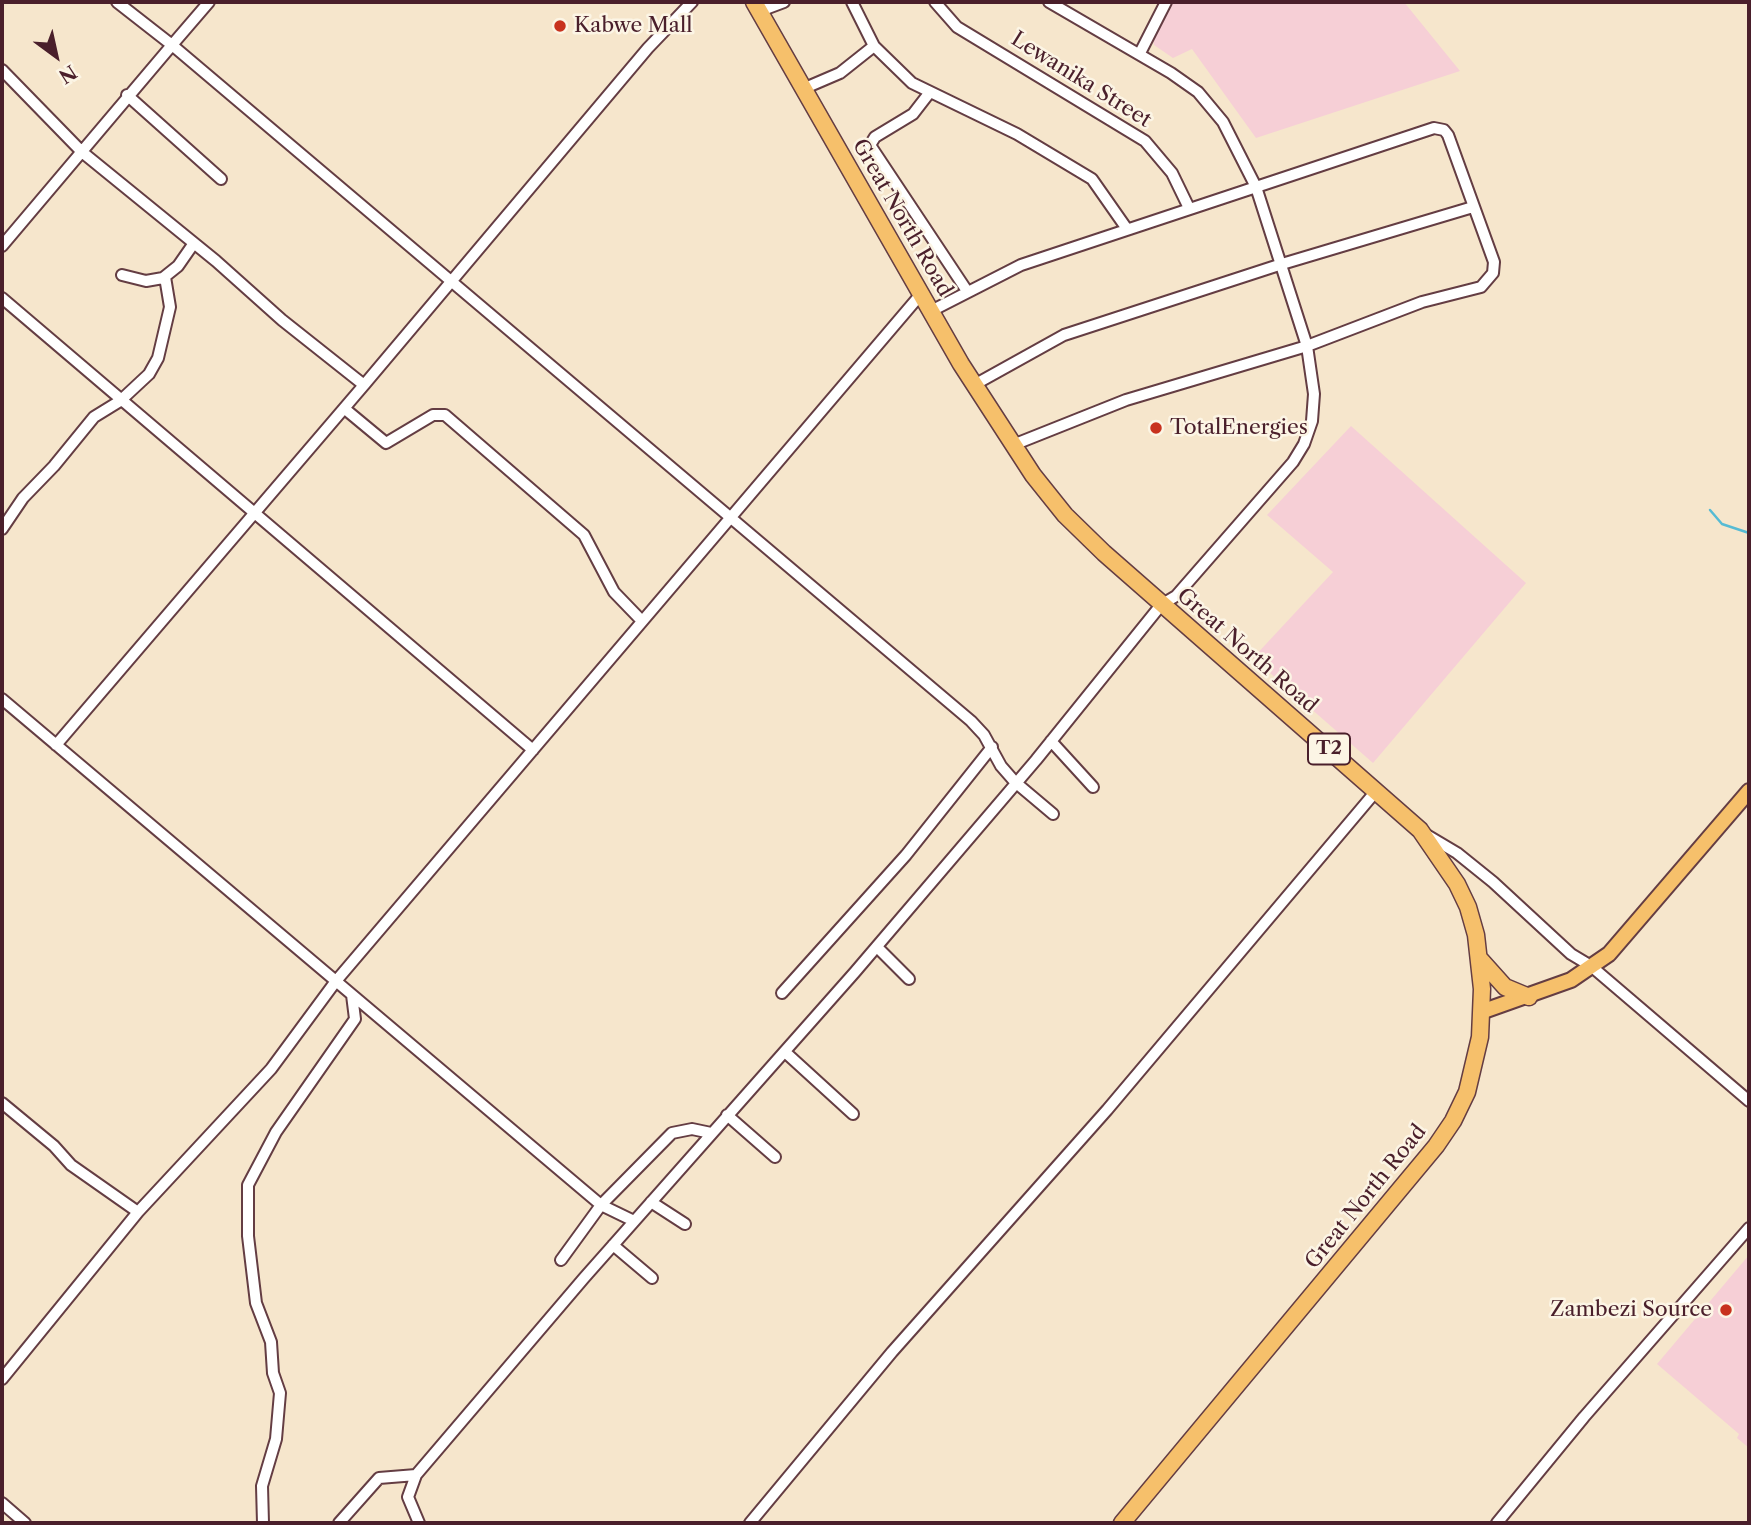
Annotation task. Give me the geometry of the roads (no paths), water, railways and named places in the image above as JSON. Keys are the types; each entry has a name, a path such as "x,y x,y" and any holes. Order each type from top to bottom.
{"highway":[{"name":"Great North Road","path":"757,6 974,385 1013,445 1065,515 1161,605 1420,830 1441,858 1468,907 1479,958 1480,1037 1467,1092 1453,1121 1436,1146 1122,1523"},
{"path":"1479,958 1510,991 1529,997"}],"main road":[{"path":"1481,1012 1571,980 1609,954 1749,791"}],"street":[{"path":"117,2 172,45 971,721 1015,782 1053,814"},
{"path":"2,246 127,95 209,2"},
{"path":"57,745 345,409 449,281 648,48 692,2"},
{"path":"757,6 784,2"},
{"path":"852,2 874,46 902,75 930,92 1017,135 1092,179 1127,229"},
{"name":"Lewanika Street","path":"934,2 957,27 1145,141 1172,173 1189,208"},
{"path":"419,1523 408,1497 416,1475 613,1245 877,947 1051,741 1161,605 1176,596 1293,462 1304,444 1312,421 1314,394 1307,346 1256,187 1223,122 1198,92 1140,53 1049,2"},
{"path":"1140,53 1166,2"},
{"path":"805,88 840,72 874,46"},
{"path":"2,70 82,152 194,243 282,320 364,385"},
{"path":"930,92 913,114 870,143 967,292"},
{"path":"127,95 221,179"},
{"path":"931,311 1021,265 1434,128 1448,135 1494,262 1493,273 1481,287 1422,302 1307,346 1126,400 1013,445"},
{"path":"974,385 1063,335 1282,264 1473,207"},
{"path":"122,275 146,281 165,277 178,266 194,243"},
{"path":"2,528 23,498 54,466 94,417 120,401 149,374 158,358 170,307 165,277"},
{"path":"2,1379 138,1212 271,1069 336,981 921,294"},
{"path":"2,298 533,750"},
{"path":"345,409 386,443 433,415 444,415 584,535 614,592 642,621"},
{"path":"2,699 601,1205 634,1221"},
{"path":"1051,741 1093,787"},
{"path":"782,993 906,855 992,747"},
{"path":"750,1523 892,1352 1107,1110 1377,790"},
{"path":"1420,830 1457,853 1571,954 1591,966 1749,1101"},
{"path":"877,947 909,979"},
{"path":"263,1523 262,1486 276,1438 280,1393 273,1373 271,1342 256,1303 254,1268 247,1236 248,1185 276,1132 355,1019 352,995"},
{"path":"785,1052 853,1114"},
{"path":"2,1103 54,1146 71,1165 138,1212"},
{"path":"727,1115 775,1157"},
{"path":"561,1260 601,1205 672,1133 692,1129 711,1133"},
{"path":"651,1202 685,1224"},
{"path":"1497,1523 1593,1407 1749,1228"},
{"path":"613,1245 652,1278"},
{"path":"339,1523 379,1478 416,1475"},
{"path":"2,1505 25,1523"}],"waterway":[{"path":"1710,510 1722,524 1749,533"}],"place":[{"name":"Kabwe Mall","path":"560,26"},
{"name":"TotalEnergies","path":"1156,428"},
{"name":"Zambezi Source","path":"1726,1310"}]}
